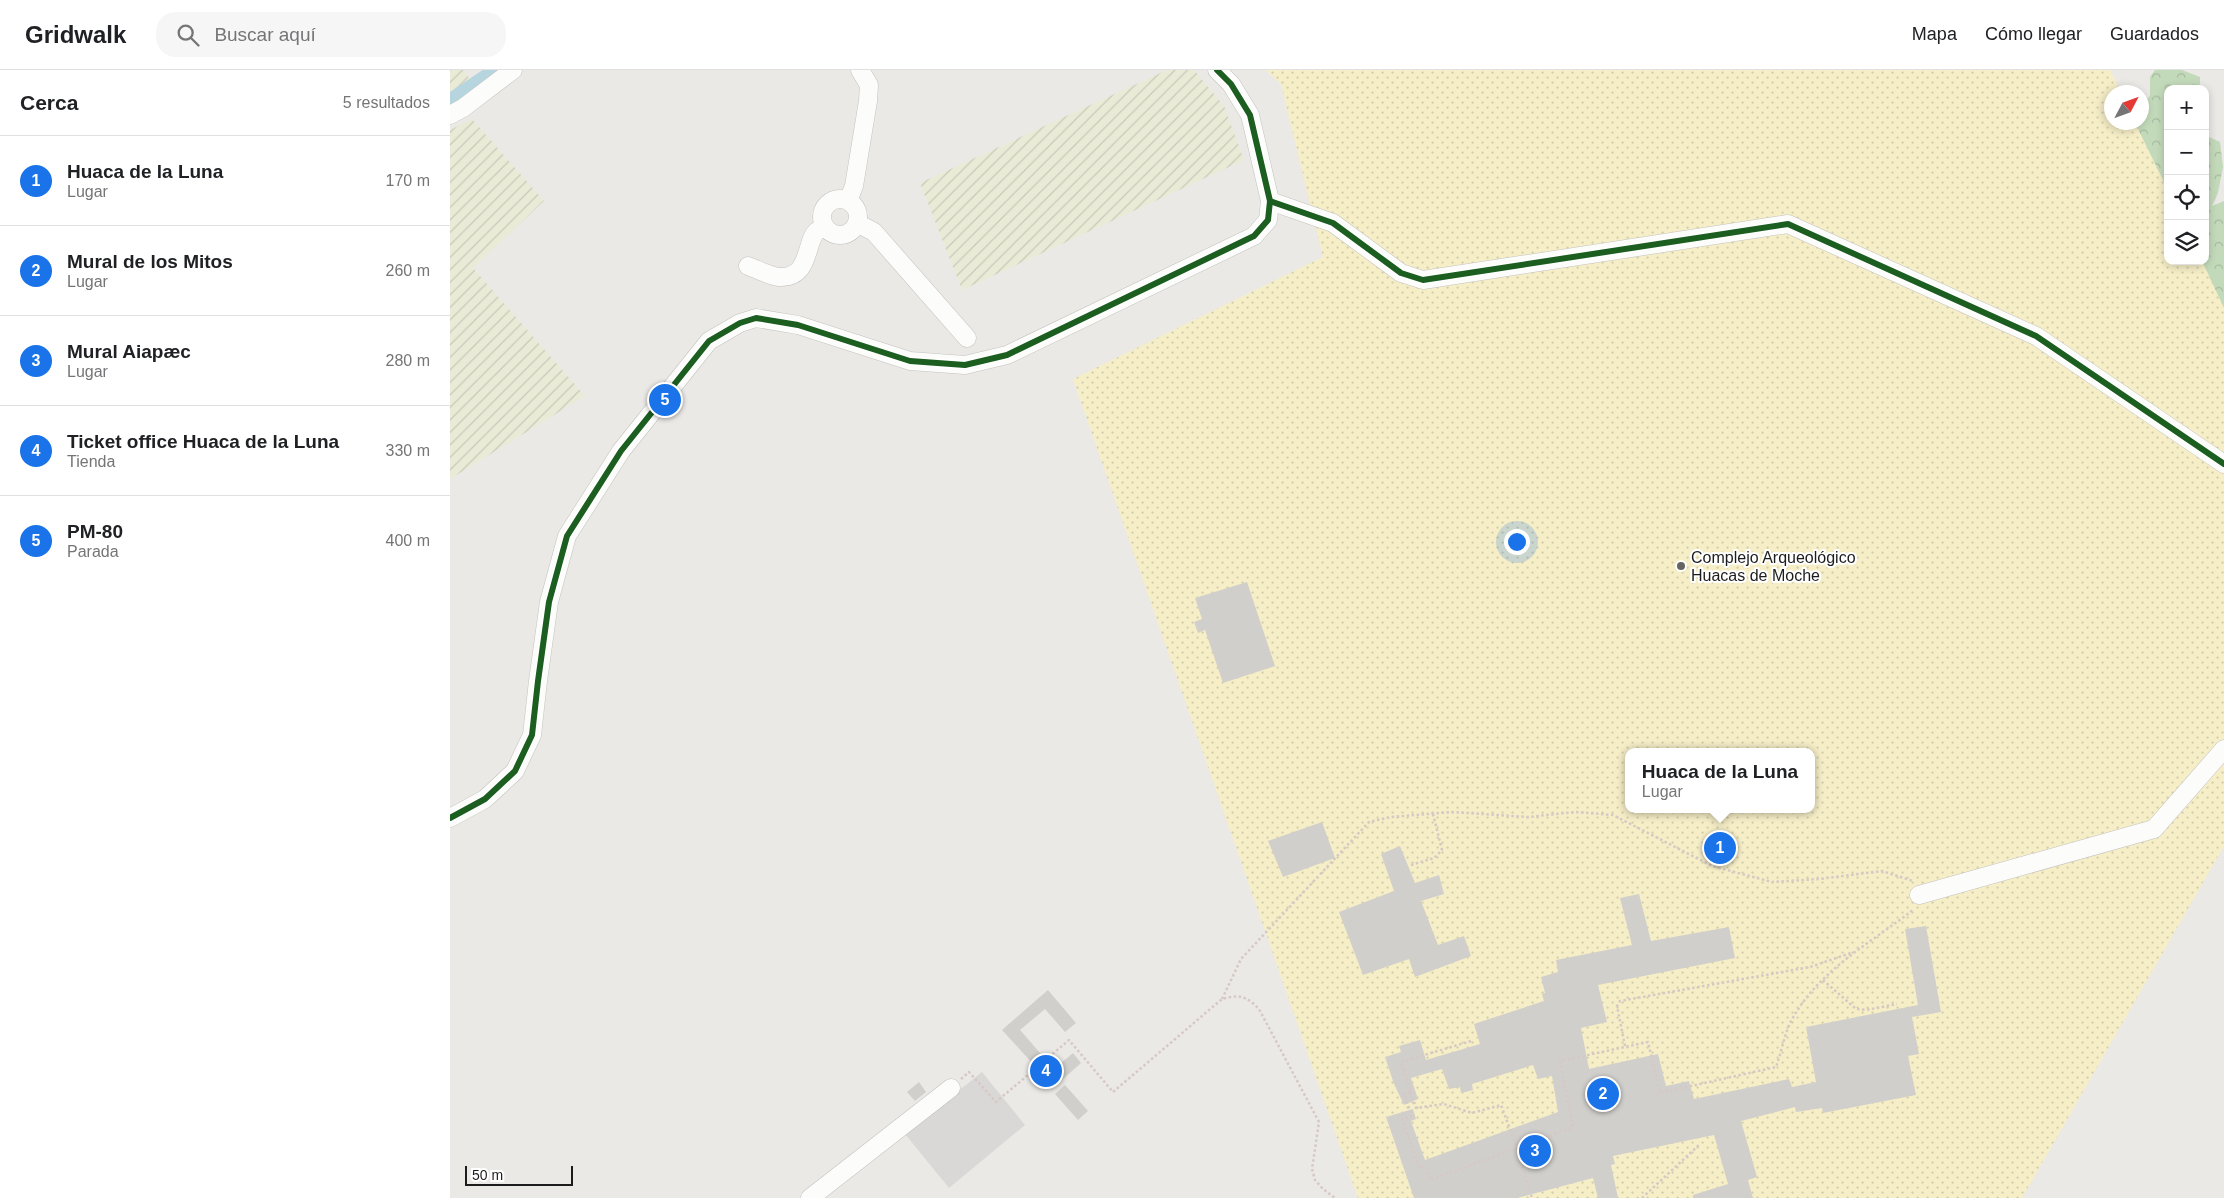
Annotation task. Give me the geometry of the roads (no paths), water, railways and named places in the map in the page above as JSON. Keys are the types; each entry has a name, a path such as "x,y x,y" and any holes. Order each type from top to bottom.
{"street":[{"path":"450,115 463,108 513,70"},
{"path":"848,201 854,186 868,101 868,85 860,70"},
{"path":"450,818 484,799 515,771 532,735 549,602 567,536 621,451 709,341 740,323 756,318 798,325 910,361 966,365 1007,355 1254,236 1268,220 1270,201 1250,115 1231,84 1216,70"},
{"path":"834,199 848,201 856,206 859,218 856,228 846,236 834,236 825,228 821,217 825,206 834,199"},
{"path":"1270,201 1333,223 1401,273 1423,280 1788,224 2036,336 2224,464"},
{"path":"857,223 874,232 966,338"},
{"path":"748,266 778,277 793,273 798,270 807,257 817,231 825,228"},
{"path":"1919,895 2154,829 2224,749"},
{"path":"810,1198 951,1088"}],"waterway":[{"path":"450,101 496,70"}],"place":[{"name":"PM-80","path":"665,400"},
{"name":"Complejo Arqueológico Huacas de Moche","path":"1681,566"},
{"name":"Huaca de la Luna","path":"1720,848"},
{"name":"Ticket office Huaca de la Luna","path":"1046,1071"},
{"name":"Mural de los Mitos","path":"1603,1094"},
{"name":"Mural Aiapæc","path":"1535,1151"}]}
